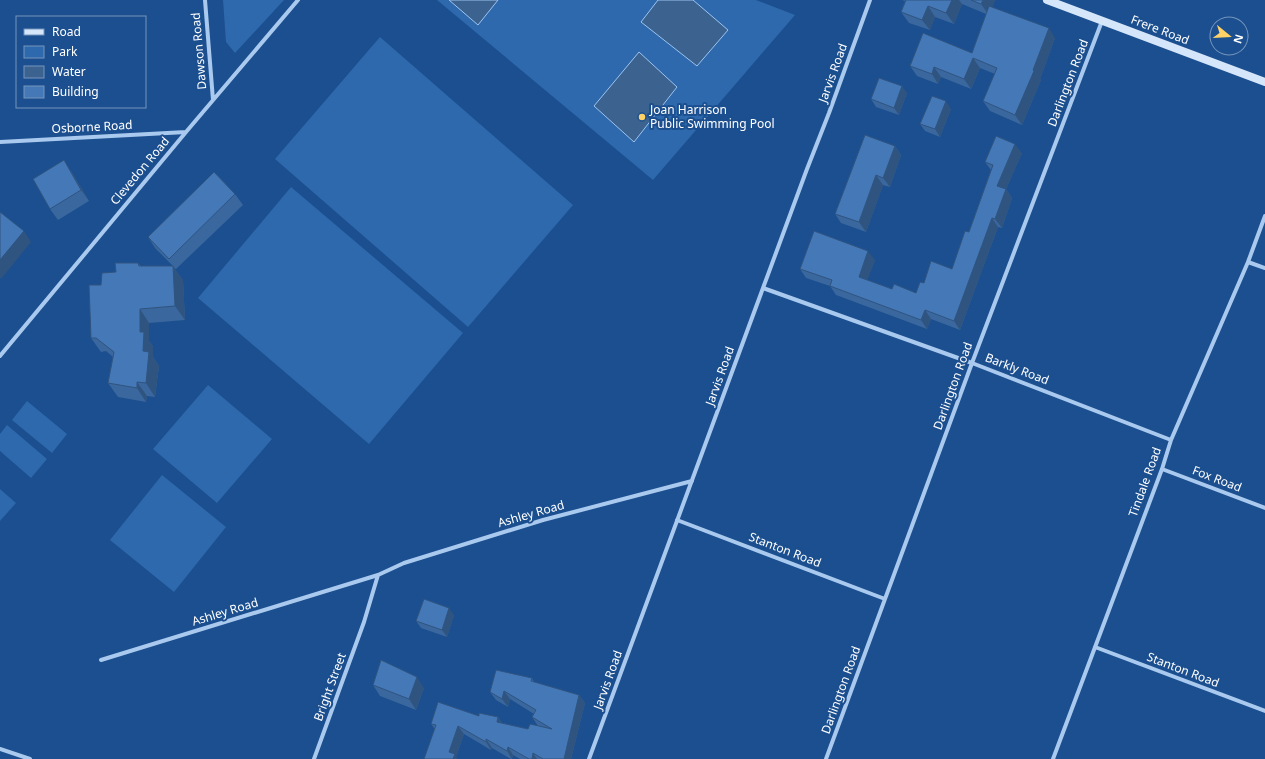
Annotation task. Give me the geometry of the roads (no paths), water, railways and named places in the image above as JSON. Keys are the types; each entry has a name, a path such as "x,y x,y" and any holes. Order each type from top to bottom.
{"street":[{"name":"Dawson Road","path":"205,0 213,100"},
{"name":"Clevedon Road","path":"0,356 298,0"},
{"name":"Jarvis Road","path":"589,759 870,0"},
{"name":"Frere Road","path":"1047,0 1265,82"},
{"name":"Darlington Road","path":"826,759 972,363 1102,21"},
{"name":"Osborne Road","path":"0,142 186,132"},
{"name":"Tindale Road","path":"1053,759 1162,468 1171,440 1248,262 1265,216"},
{"path":"1248,262 1265,268"},
{"name":"Barkly Road","path":"763,288 972,363 1171,440"},
{"name":"Fox Road","path":"1162,468 1265,508"},
{"name":"Ashley Road","path":"101,660 378,575 404,563 536,523 692,481"},
{"name":"Stanton Road","path":"677,520 885,599"},
{"name":"Bright Street","path":"314,759 364,622 378,575"},
{"name":"Stanton Road","path":"1095,647 1265,711"},
{"path":"0,748 30,759"}],"water":[{"path":"449,0 498,0 478,25"},
{"path":"658,0 693,0 728,30 697,66 641,22"},
{"path":"639,52 677,87 634,142 594,106"}],"place":[{"name":"Joan Harrison Public Swimming Pool","path":"642,117"}]}
